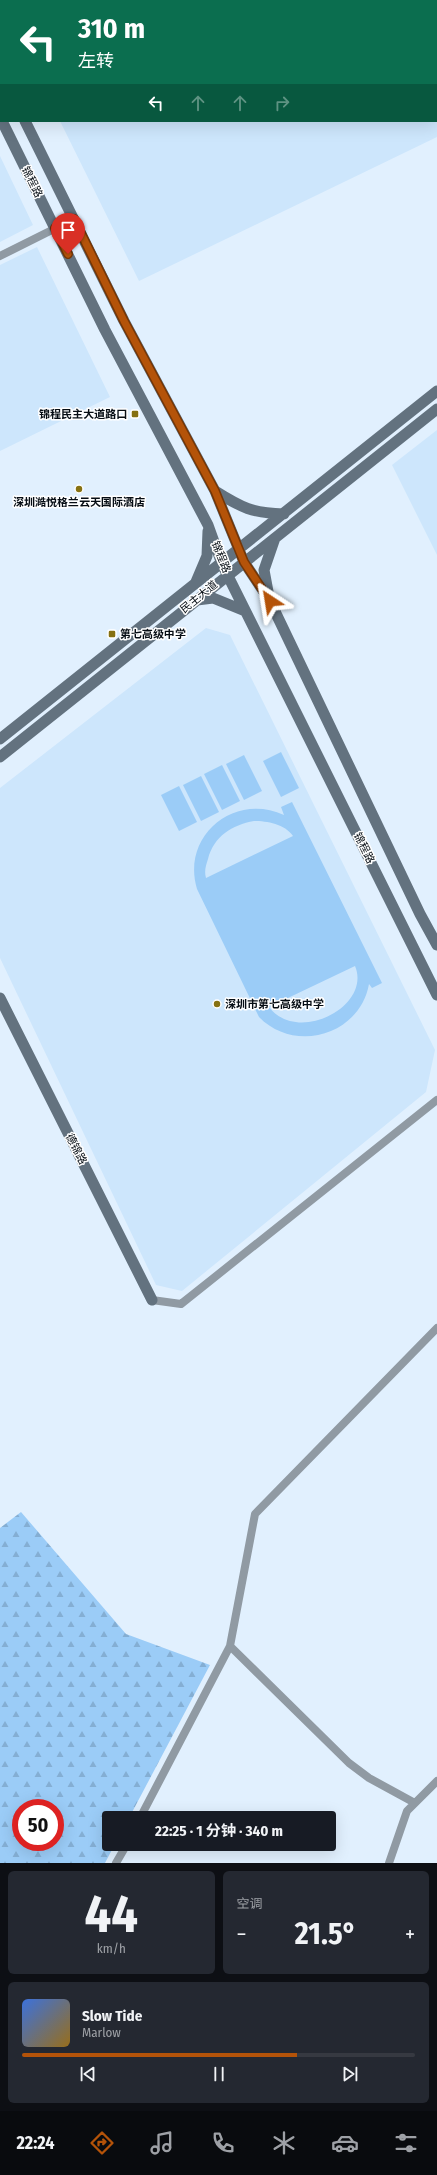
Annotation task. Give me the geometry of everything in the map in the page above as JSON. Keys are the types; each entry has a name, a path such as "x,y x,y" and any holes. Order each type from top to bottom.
{"main road":[{"name":"锦程路","path":"2,122 105,330 208,524 222,564 437,995"},
{"name":"锦程路","path":"26,122 124,321 215,491 238,550 244,562 270,601 420,914 437,945"},
{"name":"民主大道","path":"0,739 195,583 222,564 437,391"},
{"name":"民主大道","path":"0,757 437,409"},
{"path":"215,491 241,507 259,513 284,514"},
{"path":"195,583 207,556 208,524"},
{"path":"270,601 264,570 275,537"},
{"path":"197,600 213,598 246,611"},
{"name":"德锦路","path":"0,998 152,1300"}],"street":[{"path":"0,256 74,219"},
{"path":"152,1300 181,1304 437,1100"},
{"path":"144,1811 230,1646 255,1514 437,1328"},
{"path":"230,1646 349,1763 369,1778 413,1802"},
{"path":"389,1863 404,1818 413,1802 437,1781"},
{"path":"116,1863 123,1851"}],"shaded area":[{"path":"60,122 437,122 437,137 139,281"},
{"path":"0,156 33,225 0,242"},
{"path":"37,247 110,397 0,451 0,265"},
{"path":"437,430 437,555 392,465"},
{"name":"深圳市第七高级中学","path":"206,628 230,635 435,1050 426,1092 182,1291 156,1285 0,958 0,788"}],"green space":[{"path":"281,752 299,788 281,797 263,761"},
{"path":"244,755 262,791 244,800 226,764"},
{"path":"222,765 240,801 222,810 204,774"},
{"path":"201,776 219,812 201,821 183,785"},
{"path":"179,786 197,822 179,831 161,795"},
{"path":"292,802 382,983 372,988 369,984 363,1002 353,1016 340,1027 324,1034 307,1036 290,1035 274,1028 259,1017 197,889 194,870 197,852 204,836 216,824 230,814 247,809 265,809 284,815 281,807","holes":["254,821 281,826 293,836 206,878 205,870 208,859 219,838 238,825","355,966 357,981 353,995 343,1007 329,1016 313,1021 297,1022 282,1018 269,1007"]},
{"path":"21,1512 126,1634 210,1665 133,1811 102,1811 102,1851 111,1851 105,1863 0,1863 0,1528"}],"place":[{"name":"锦程民主大道路口","path":"135,414"},
{"name":"深圳澔悦格兰云天国际酒店","path":"79,489"},
{"name":"第七高级中学","path":"112,634"},
{"name":"深圳市第七高级中学","path":"217,1004"}],"route":[{"path":"68,254 55,228 74,219 124,321 215,491 244,562 270,601"}]}
